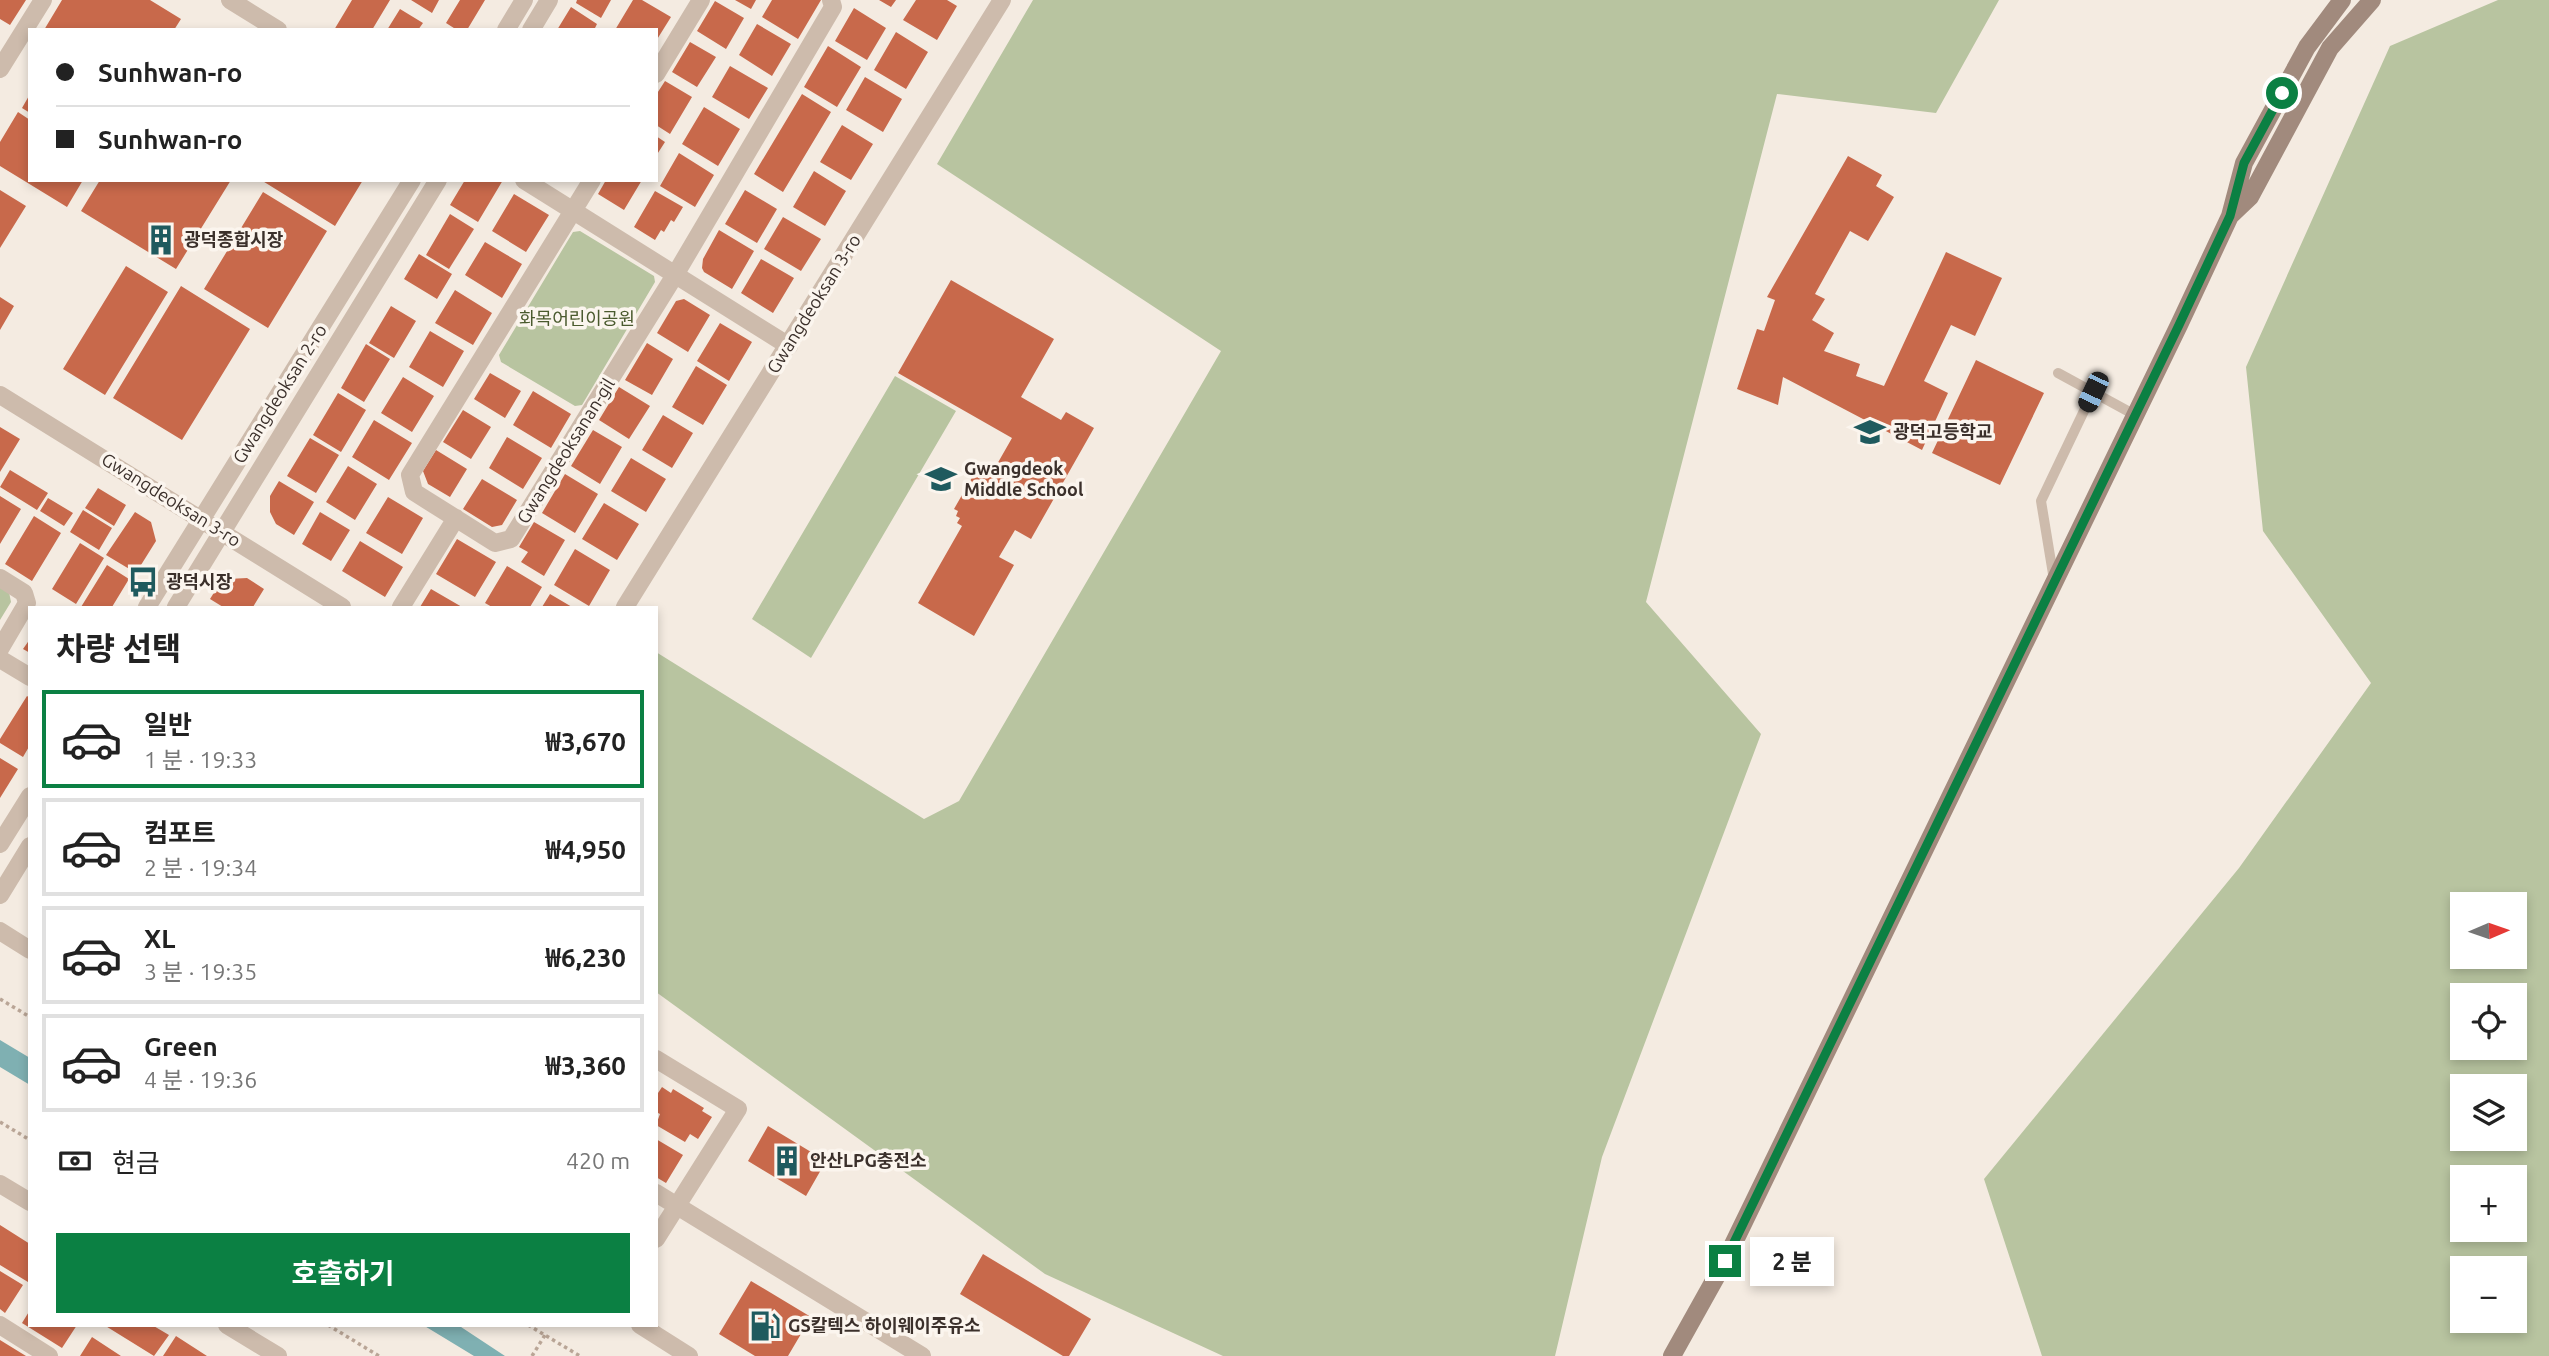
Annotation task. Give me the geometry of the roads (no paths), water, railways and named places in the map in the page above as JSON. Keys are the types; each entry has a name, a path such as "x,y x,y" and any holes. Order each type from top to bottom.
{"main road":[{"path":"1672,1356 1725,1261 2135,415 2230,216 2244,163 2306,47 2342,0"},
{"path":"2230,216 2250,197 2330,48 2372,0"}],"street":[{"path":"0,69 6,48 43,0"},
{"path":"230,0 275,28"},
{"path":"507,28 524,0"},
{"path":"532,28 549,0"},
{"path":"658,71 701,0"},
{"name":"Gwangdeoksanan-gil","path":"591,182 410,475 414,492 495,543 511,539 675,275 833,7 831,0"},
{"name":"Gwangdeoksan 3-ro","path":"626,606 1002,0"},
{"name":"Gwangdeoksan 2-ro","path":"148,606 411,182"},
{"name":"Gwangdeoksan 2-ro","path":"177,606 437,182"},
{"path":"527,182 789,346"},
{"name":"Gwangdeoksan 3-ro","path":"0,395 340,606"},
{"path":"402,606 456,518"},
{"path":"0,578 24,593 27,603 0,649"},
{"path":"0,659 28,676"},
{"path":"0,844 28,799"},
{"path":"0,894 28,849"},
{"path":"0,931 28,949"},
{"path":"658,1060 737,1109 658,1236"},
{"path":"2,1189 28,1201"},
{"path":"658,1194 922,1356"},
{"path":"0,1325 49,1356"},
{"path":"230,1327 274,1355"},
{"path":"642,1327 689,1356"}],"lane":[{"path":"2058,373 2135,415"},
{"path":"2054,582 2041,502 2093,392"}],"water":[{"path":"0,1040 28,1057 28,1084 0,1067"},
{"path":"426,1327 461,1327 505,1356 474,1356"}],"place":[{"name":"광덕종합시장","path":"161,240"},
{"name":"광덕고등학교","path":"1870,432"},
{"name":"Gwangdeok Middle School","path":"941,479"},
{"name":"광덕시장","path":"143,582"},
{"name":"안산LPG충전소","path":"787,1161"},
{"name":"GS칼텍스 하이웨이주유소","path":"765,1326"}],"park label":[{"name":"화목어린이공원","path":"577,319"}]}
